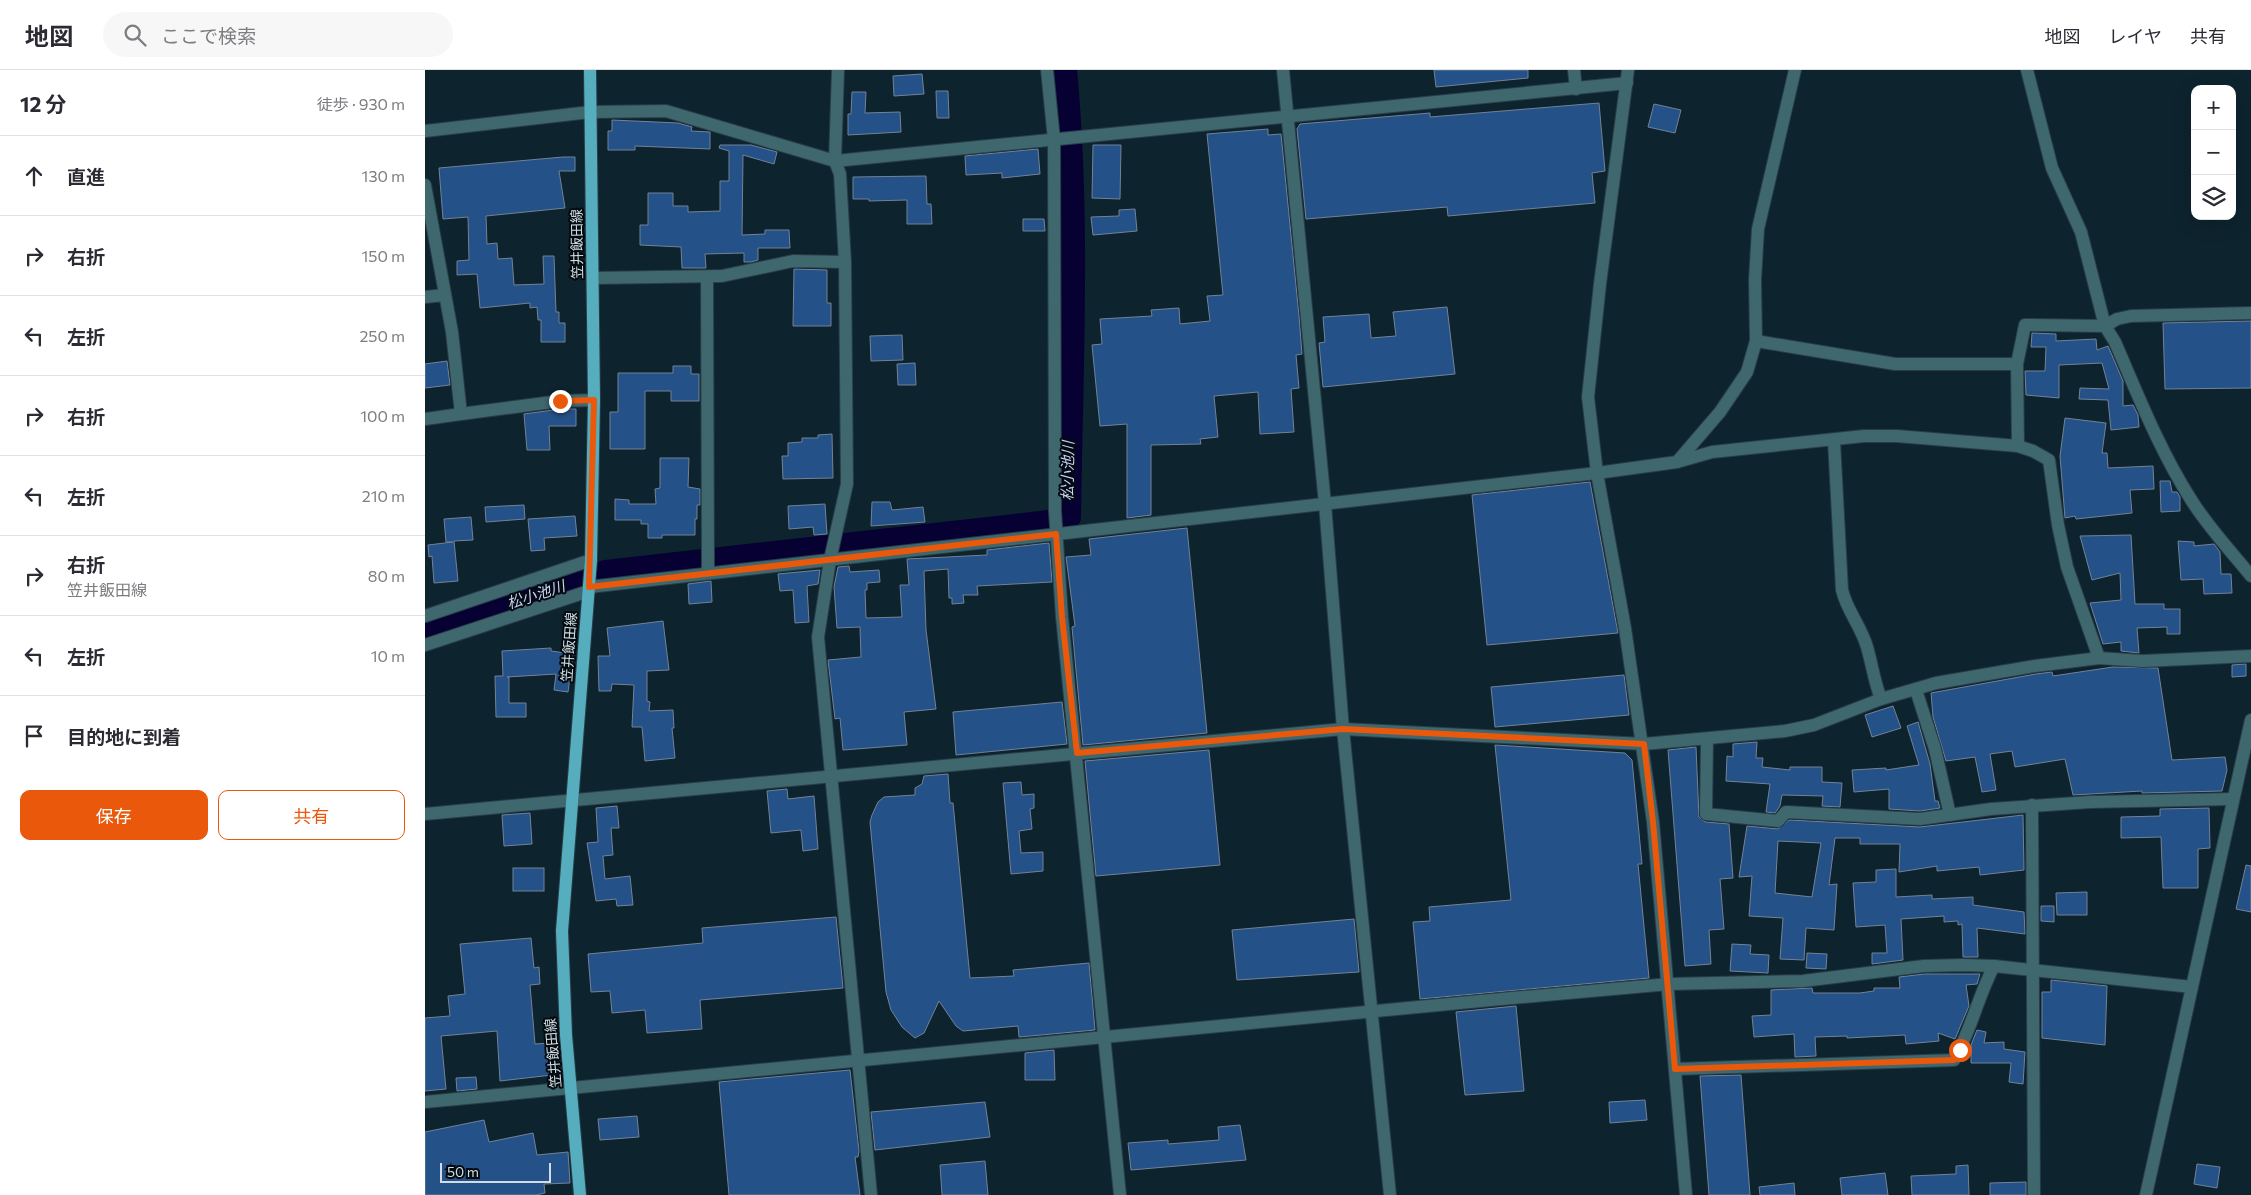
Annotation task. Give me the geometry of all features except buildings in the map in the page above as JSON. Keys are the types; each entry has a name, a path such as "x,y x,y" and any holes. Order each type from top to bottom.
{"main road":[{"name":"笠井飯田線","path":"580,1195 565,1035 562,931 591,564 594,400 590,70"}],"street":[{"path":"838,70 835,161 840,174 845,262 847,484 831,559 819,637 871,1195"},
{"path":"1047,70 1055,140 1056,531 1062,617 1120,1195"},
{"path":"1283,70 1325,504 1343,729 1390,1195"},
{"path":"1574,70 1576,89"},
{"path":"1677,462 1720,412 1747,372 1756,341 1755,280 1759,229 1795,70"},
{"path":"2027,70 2052,168 2081,232 2105,326 2115,342 2166,458 2218,538 2251,576"},
{"path":"425,131 590,112 666,111 835,161 1576,89 1628,76 1600,284 1588,397 1597,473 1644,744 1669,984 1686,1195"},
{"path":"425,185 445,295 461,414"},
{"path":"593,278 707,277 722,276 793,261 845,262"},
{"path":"707,277 708,573"},
{"path":"425,296 445,295"},
{"path":"2017,446 2017,364 2025,325 2105,326 2117,319 2131,316 2251,313"},
{"path":"1756,341 1895,364 2017,364"},
{"path":"425,419 560,401 594,400"},
{"path":"425,645 589,587 1056,531 1325,504 1597,473 1677,462 1712,452 1834,441 1864,436 1897,436 2017,446 2033,451 2049,460 2057,525 2067,567 2099,658"},
{"path":"1834,441 1841,590 1846,607 1861,632 1867,647 1873,679 1881,699"},
{"path":"425,616 591,564"},
{"path":"425,814 1343,729 1644,744 1707,739 1785,732 1814,725 1881,699 1936,684 2001,672 2099,658 2143,662 2251,656"},
{"path":"1916,690 1935,749 1950,815"},
{"path":"2146,1195 2251,720"},
{"path":"1707,739 1705,814 1778,821 1786,812 1919,818 2032,806 2233,798"},
{"path":"2032,806 2035,971 2034,1195"},
{"path":"425,1102 1669,984 1803,981 1924,966 1994,966 2192,987"},
{"path":"1675,1069 1954,1060 1965,1038 1981,991 1994,966"}],"waterway":[{"name":"松小池川","path":"425,630 606,573 1041,524 1063,521 1068,517 1072,237 1071,181 1064,70"}],"route":[{"path":"560,401 594,400 589,587 1056,534 1062,617 1077,753 1343,729 1644,744 1669,984 1675,1069 1812,1063 1954,1060 1960,1050"}]}
